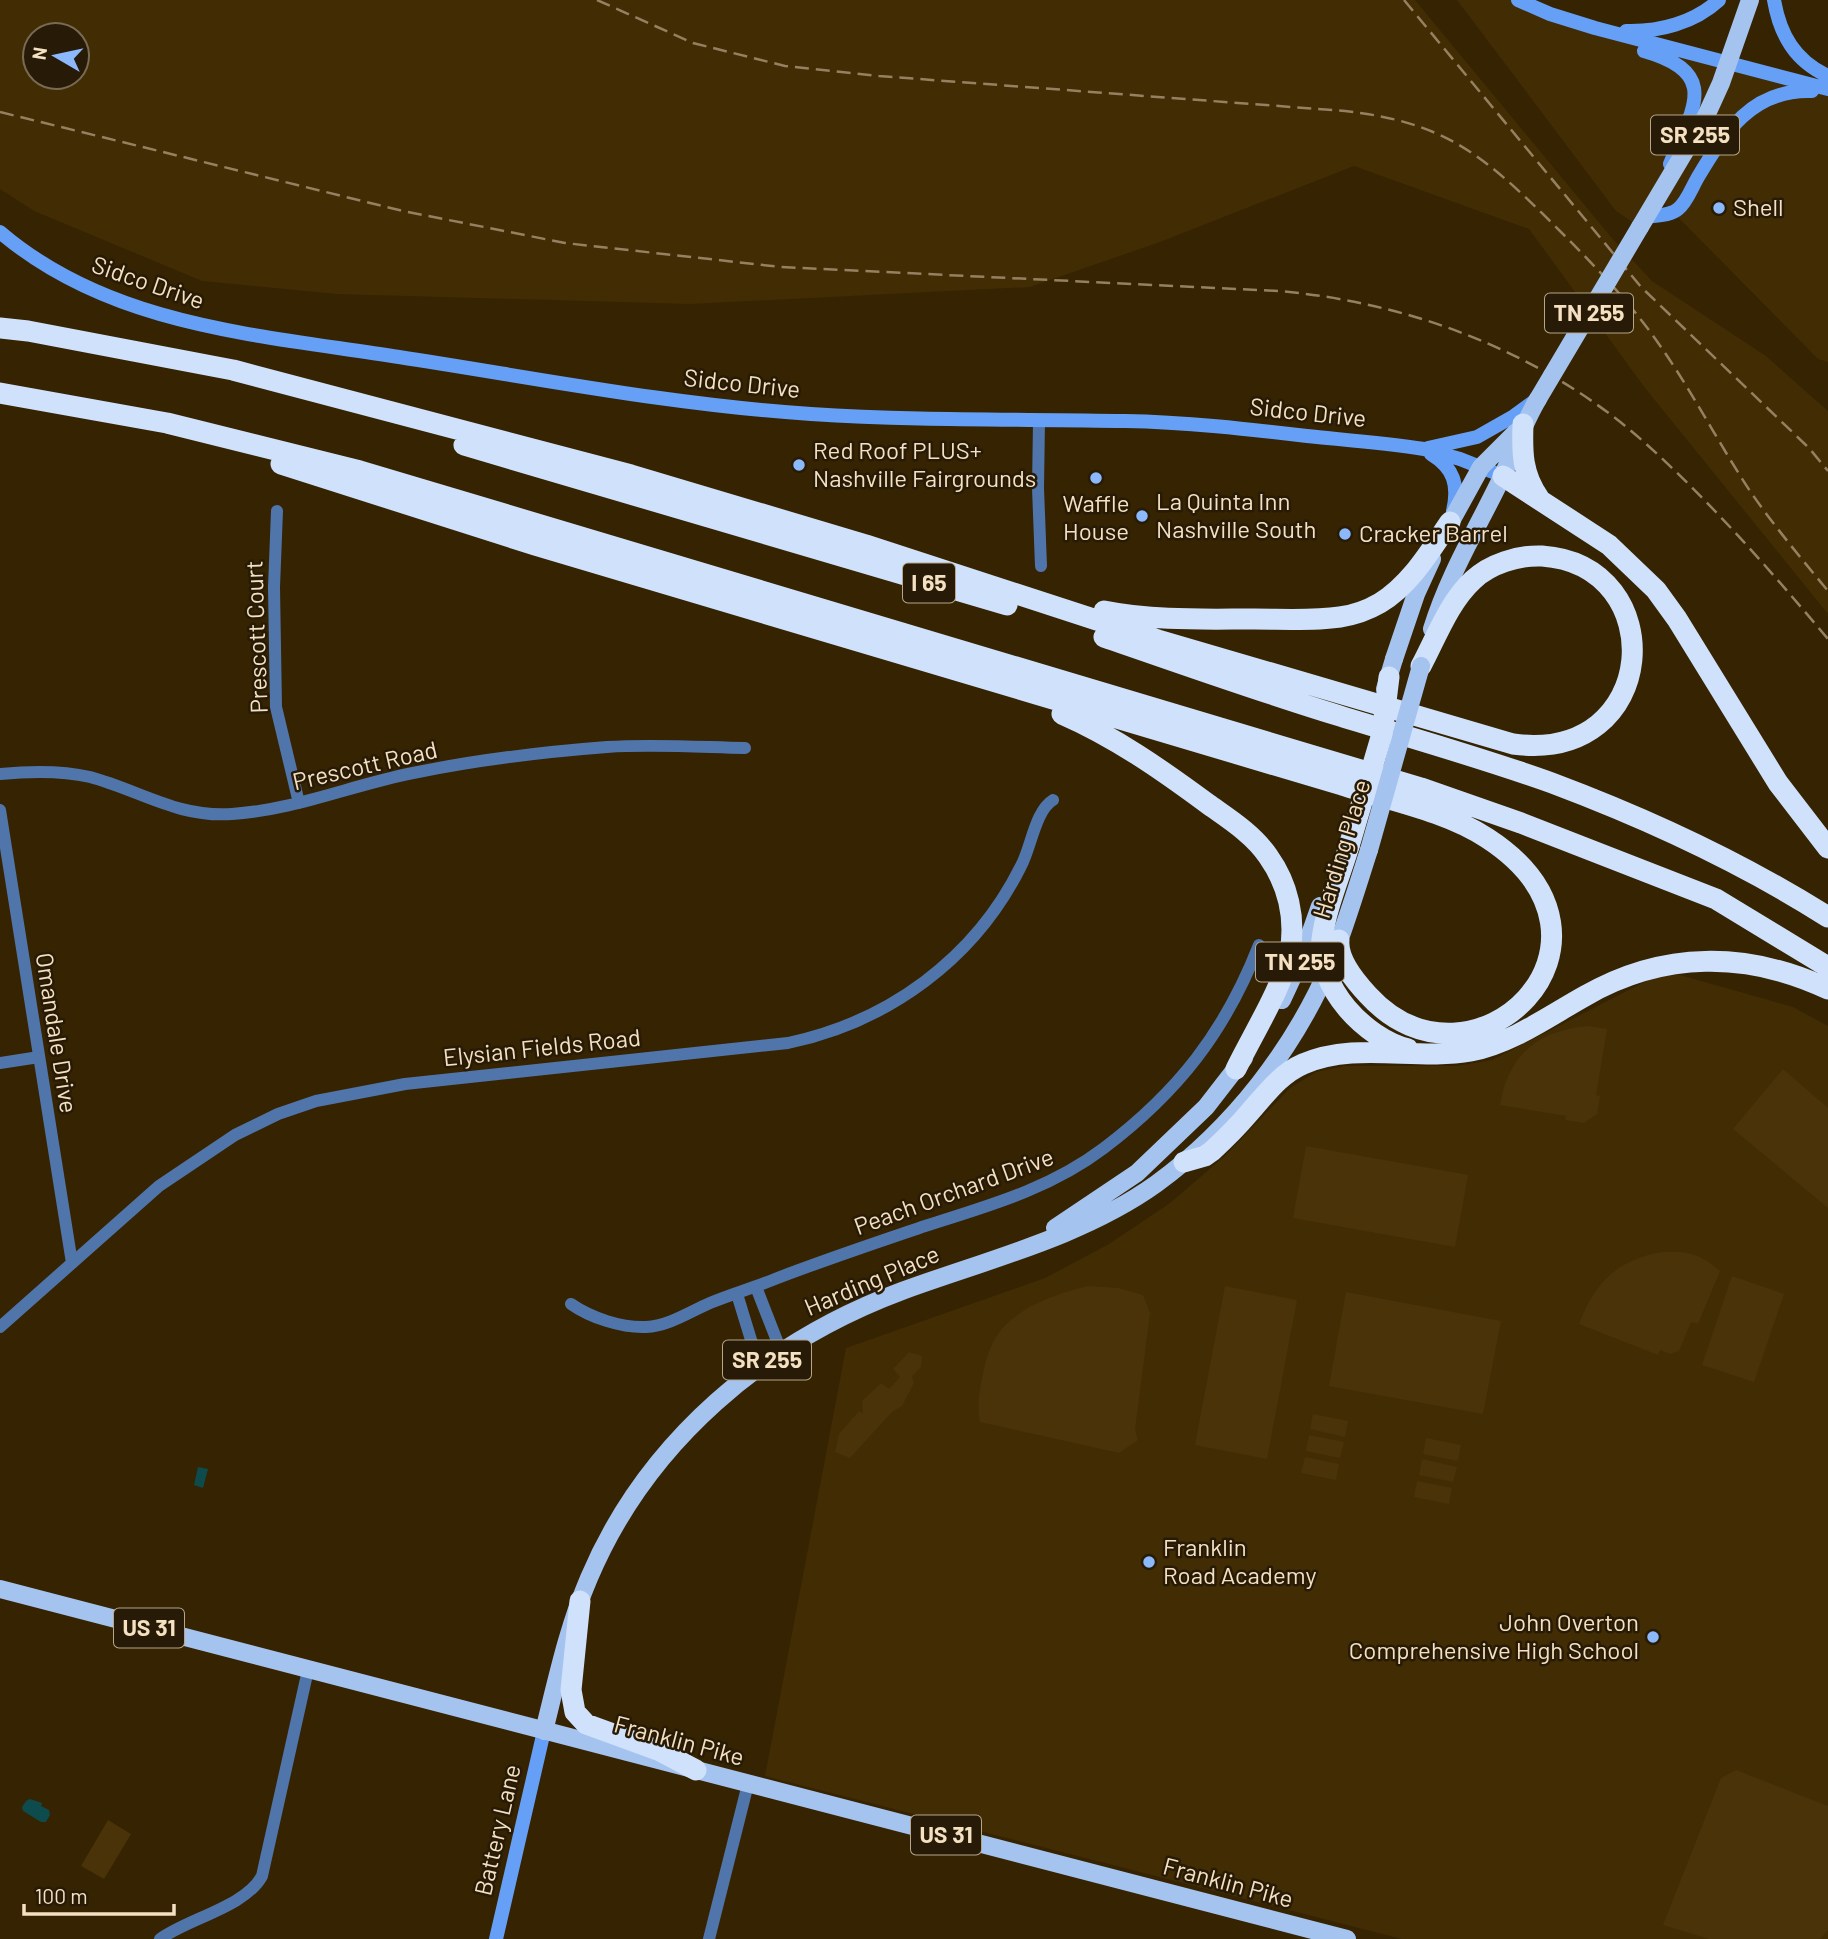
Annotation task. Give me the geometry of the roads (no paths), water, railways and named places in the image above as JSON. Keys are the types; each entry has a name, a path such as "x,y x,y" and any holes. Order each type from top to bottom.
{"highway":[{"path":"0,328 233,370 631,475 866,545 1158,640 1450,727 1525,745 1544,746 1572,740 1607,716 1628,680 1633,652 1631,634 1621,605 1609,588 1577,565 1558,558 1538,556 1521,558 1489,569 1469,583 1421,666"},
{"name":"I 65","path":"0,336 191,374 349,411 1009,606 1551,783 1671,831 1747,869 1828,917"},
{"name":"I 65","path":"0,393 167,423 360,471 1421,788 1521,823 1716,899 1828,967"},
{"path":"78,407 227,446 522,541 1342,785 1454,821 1485,837 1507,853 1540,892 1551,918 1551,948 1535,988 1516,1008 1499,1020 1460,1033 1418,1029 1383,1010 1352,975 1342,958 1339,940"},
{"path":"1518,420 1525,472 1540,499"},
{"path":"1503,476 1609,545 1656,590 1677,619 1778,783 1828,848"},
{"path":"1016,594 1146,617 1201,620 1340,617 1371,608 1396,591 1423,561 1450,522"},
{"path":"1392,668 1382,734 1353,846 1322,939 1322,956 1343,1004 1369,1030 1402,1047 1435,1053"},
{"path":"974,675 1091,727 1133,751 1238,826 1269,856 1288,898 1292,927 1290,951 1282,976 1236,1069"},
{"path":"1184,1162 1213,1151 1275,1083 1304,1063 1343,1054 1470,1051 1507,1039 1609,982 1659,965 1694,961 1751,965 1800,978 1828,989"},
{"path":"580,1601 572,1690 573,1707 578,1717 595,1729 660,1751 696,1770"}],"main road":[{"path":"1518,0 1550,14 1602,30 1828,90"},
{"path":"1602,30 1640,31 1671,26 1700,15 1719,0"},
{"name":"Harding Place","path":"1392,668 1416,594 1450,522 1481,467 1538,399 1706,116 1728,64 1750,0"},
{"path":"1774,0 1779,23 1791,48 1809,65 1828,76"},
{"path":"1550,14 1581,33 1659,55 1680,66 1693,82 1696,91 1694,103 1647,215 1669,214 1680,207 1719,141 1732,125 1753,108 1786,93 1828,90"},
{"name":"Sidco Drive","path":"0,232 29,255 75,282 140,309 198,325 698,404 814,414 1195,424 1420,448 1503,476"},
{"path":"1420,448 1476,437 1518,420"},
{"name":"Harding Place","path":"1023,1248 1137,1173 1206,1107 1264,1031 1295,973 1321,905 1353,846 1421,666 1451,576 1503,476 1518,420"},
{"path":"1420,448 1442,461 1453,475 1456,491 1450,522"},
{"name":"Harding Place","path":"544,1731 580,1601 612,1532 660,1460 696,1420 736,1383 812,1331 880,1300 1109,1215 1184,1162 1232,1116 1266,1074 1301,1020 1327,971 1339,940 1353,846"},
{"name":"Franklin Pike","path":"0,1589 696,1770 1294,1933 1347,1939"},
{"name":"Battery Lane","path":"496,1939 544,1731"}],"street":[{"path":"1039,421 1041,566"},
{"name":"Prescott Court","path":"277,511 274,587 276,707 299,803"},
{"name":"Prescott Road","path":"0,774 43,771 79,775 100,780 161,804 202,814 241,813 299,803 413,773 529,755 609,747 745,748"},
{"name":"Elysian Fields Road","path":"0,1327 138,1203 199,1158 259,1122 316,1101 405,1084 788,1043 823,1035 872,1015 910,993 939,971 956,957 981,928 1009,888 1026,856 1042,811 1053,800"},
{"name":"Omandale Drive","path":"0,810 72,1263"},
{"name":"Peach Orchard Drive","path":"571,1304 588,1314 626,1325 645,1327 666,1324 707,1304 886,1239 989,1206 1057,1179 1101,1150 1144,1115 1199,1056 1220,1026 1259,945"},
{"path":"0,1063 39,1057"},
{"path":"756,1287 781,1351"},
{"path":"737,1294 759,1366"},
{"path":"160,1939 178,1927 233,1901 258,1884 308,1670"},
{"path":"709,1939 748,1784"}],"water":[{"path":"198,1467 208,1469 203,1488 194,1485"},
{"path":"30,1799 42,1803 41,1806 49,1810 50,1815 46,1822 41,1822 23,1811 22,1807"}],"railway":[{"path":"597,0 693,43 785,66 879,76 1345,111 1409,123 1458,144 1502,176 1525,197 1622,297 1673,364 1750,491 1828,591"},
{"path":"1404,0 1641,287 1809,448 1828,471"},
{"path":"0,112 403,211 565,243 781,267 1278,291 1328,297 1425,320 1473,337 1519,358 1563,382 1605,410 1693,488 1762,562 1828,639"}],"place":[{"name":"Shell","path":"1719,208"},
{"name":"Red Roof PLUS+ Nashville Fairgrounds","path":"799,465"},
{"name":"Waffle House","path":"1096,478"},
{"name":"La Quinta Inn Nashville South","path":"1142,516"},
{"name":"Cracker Barrel","path":"1345,534"},
{"name":"Franklin Road Academy","path":"1149,1562"},
{"name":"John Overton Comprehensive High School","path":"1653,1637"}]}
